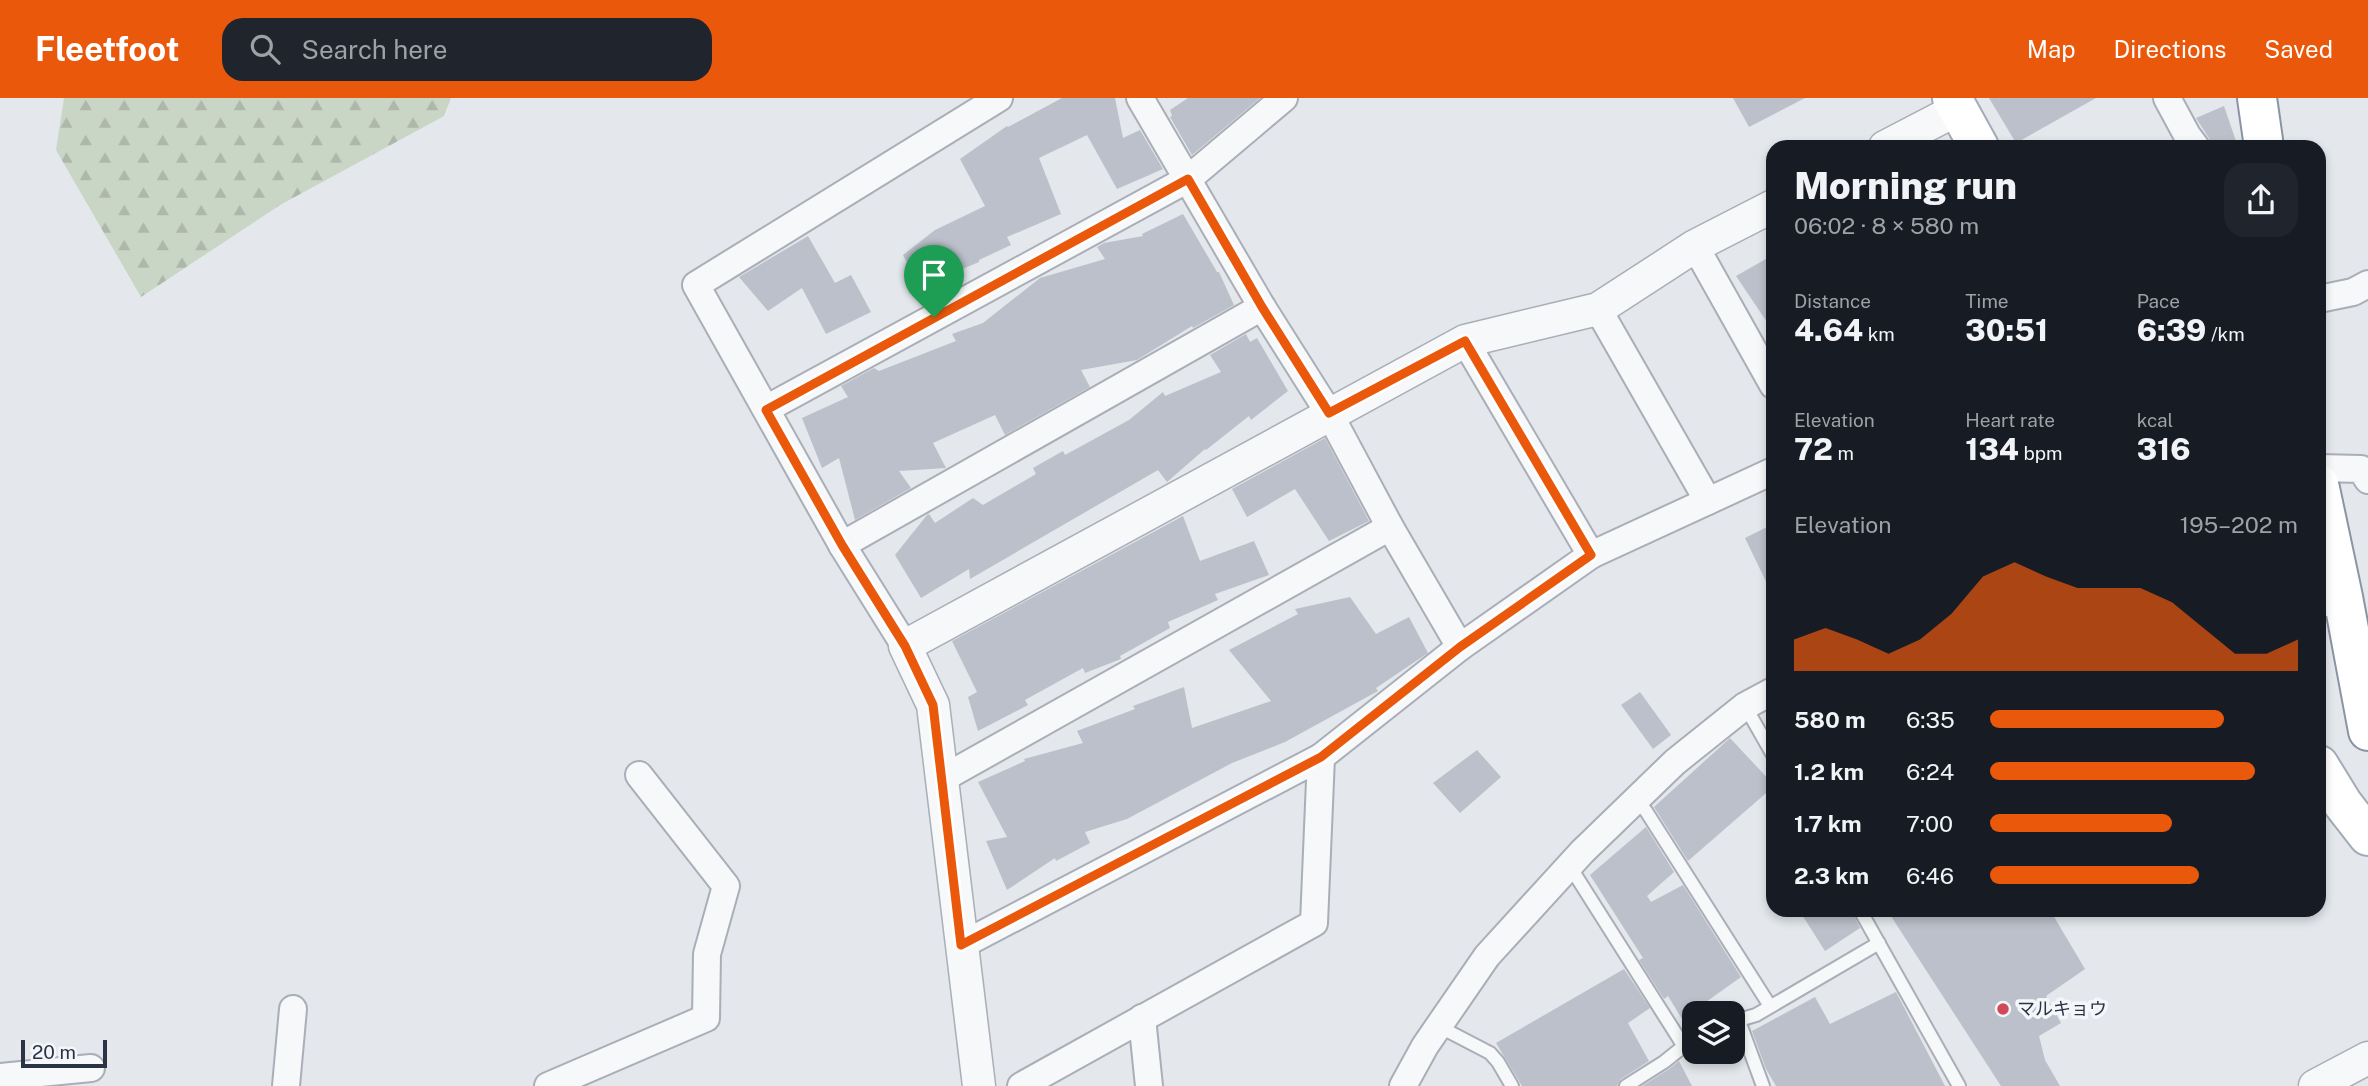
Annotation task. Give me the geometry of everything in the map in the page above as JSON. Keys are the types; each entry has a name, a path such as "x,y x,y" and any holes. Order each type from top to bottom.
{"main road":[{"path":"2257,98 2263,140"},
{"path":"1955,103 1975,140"},
{"path":"2326,552 2331,601 2368,731"},
{"path":"2326,776 2368,836"}],"street":[{"path":"979,1086 933,705 905,646 842,545 696,285 999,98"},
{"path":"1140,98 1262,307 1329,413 1390,527 1460,647"},
{"path":"766,410 1188,179 1284,98"},
{"path":"2167,98 2191,140"},
{"path":"1896,140 1955,103"},
{"path":"905,646 1465,341 1598,309 1695,246 1766,210"},
{"path":"1695,246 1766,373"},
{"path":"2326,298 2353,292 2368,284"},
{"path":"842,545 1262,307"},
{"path":"1598,309 1708,501"},
{"path":"1465,341 1591,555"},
{"path":"2326,468 2361,469 2368,480"},
{"path":"961,945 1321,757 1460,647 1591,555 1766,474"},
{"path":"940,780 1390,527"},
{"path":"1403,1086 1425,1046 1487,956 1569,867 1675,762 1745,706 1766,695"},
{"path":"1021,1086 1314,923 1321,757"},
{"path":"548,1086 706,1018 707,954 726,886 639,775"},
{"path":"286,1086 293,1009"},
{"path":"1142,1018 1149,1086"},
{"path":"2315,1086 2368,1058"},
{"path":"0,1077 91,1068"}],"lane":[{"path":"1745,706 1766,743"},
{"path":"1636,800 1646,811 1770,1006"},
{"path":"1569,867 1682,1033"},
{"path":"1864,917 1959,1086"},
{"path":"1745,1019 1879,943"},
{"path":"1438,1026 1490,1054 1512,1086"},
{"path":"1745,1043 1763,1086"},
{"path":"1626,1086 1682,1047"}],"green space":[{"path":"64,98 451,98 444,116 280,205 141,297 56,150"}],"building":[{"path":"1062,98 1115,98 1123,138 1140,130 1163,169 1117,189 1087,135 1039,158 1061,214 1007,237 1011,245 979,262 920,287 903,255 935,230 985,206 960,159 1007,126"},
{"path":"1188,98 1260,98 1192,155 1170,117 1170,110"},
{"path":"1733,98 1805,98 1749,127"},
{"path":"1989,98 2096,98 2021,140 2014,140"},
{"path":"2224,106 2236,140 2209,140 2196,118"},
{"path":"1183,214 1219,272 1234,305 1193,328 1192,326 1137,360 1081,370 1090,387 1005,435 995,415 933,443 946,468 899,471 911,488 855,520 839,458 822,468 802,418 848,397 841,386 874,368 879,371 956,341 952,334 983,323 1040,278 1105,259 1097,247 1104,243 1143,236 1142,234"},
{"path":"808,236 835,283 851,275 871,312 826,334 802,288 768,311 739,277"},
{"path":"1766,259 1766,321 1736,276"},
{"path":"1246,334 1250,342 1257,338 1288,391 1251,420 1249,416 1205,449 1167,482 1158,470 970,579 969,569 921,598 895,555 927,515 929,514 935,523 973,498 983,505 1036,474 1033,468 1063,451 1065,455 1129,420 1163,392 1165,396 1221,372 1210,355"},
{"path":"1325,438 1369,521 1329,541 1295,489 1247,517 1232,489"},
{"path":"1183,516 1200,561 1254,541 1269,575 1215,594 1218,600 1168,622 1170,628 1120,656 1121,659 1085,673 1083,668 1025,700 1028,705 978,731 968,697 977,692 952,641"},
{"path":"1766,528 1766,582 1745,538"},
{"path":"1350,597 1376,634 1409,617 1428,653 1376,688 1378,691 1285,742 1232,763 1127,819 1085,832 1090,843 1056,861 1055,858 1007,890 986,841 1007,837 978,782 1025,761 1024,759 1083,743 1077,731 1184,687 1192,728 1271,701 1229,650 1298,614 1295,609"},
{"path":"1640,692 1671,735 1653,749 1621,705"},
{"path":"1730,738 1766,777 1766,793 1688,861 1654,807"},
{"path":"1477,750 1501,777 1460,813 1433,783"},
{"path":"1646,827 1674,872 1647,896 1651,902 1683,885 1741,977 1707,1001 1682,1001 1682,1019 1668,996 1664,999 1639,960 1643,958 1590,875"},
{"path":"1803,917 1854,917 1860,928 1825,951"},
{"name":"マルキョウ","path":"1892,917 2054,917 2085,969 2046,996 2061,1023 2039,1036 2045,1060 2060,1086 2001,1086"},
{"path":"1624,969 1650,1008 1628,1023 1649,1061 1621,1079 1617,1086 1522,1086 1496,1043"},
{"path":"1896,992 1945,1086 1776,1086 1766,1069 1752,1031 1815,997 1830,1024"},
{"path":"1679,1061 1692,1086 1642,1086 1669,1069"}],"place":[{"name":"マルキョウ","path":"2003,1009"}],"route":[{"path":"1188,179 1262,307 1329,413 1465,341 1591,555 1460,647 1321,757 961,945 933,705 905,646 842,545 766,410 934,317 1188,179"}]}
